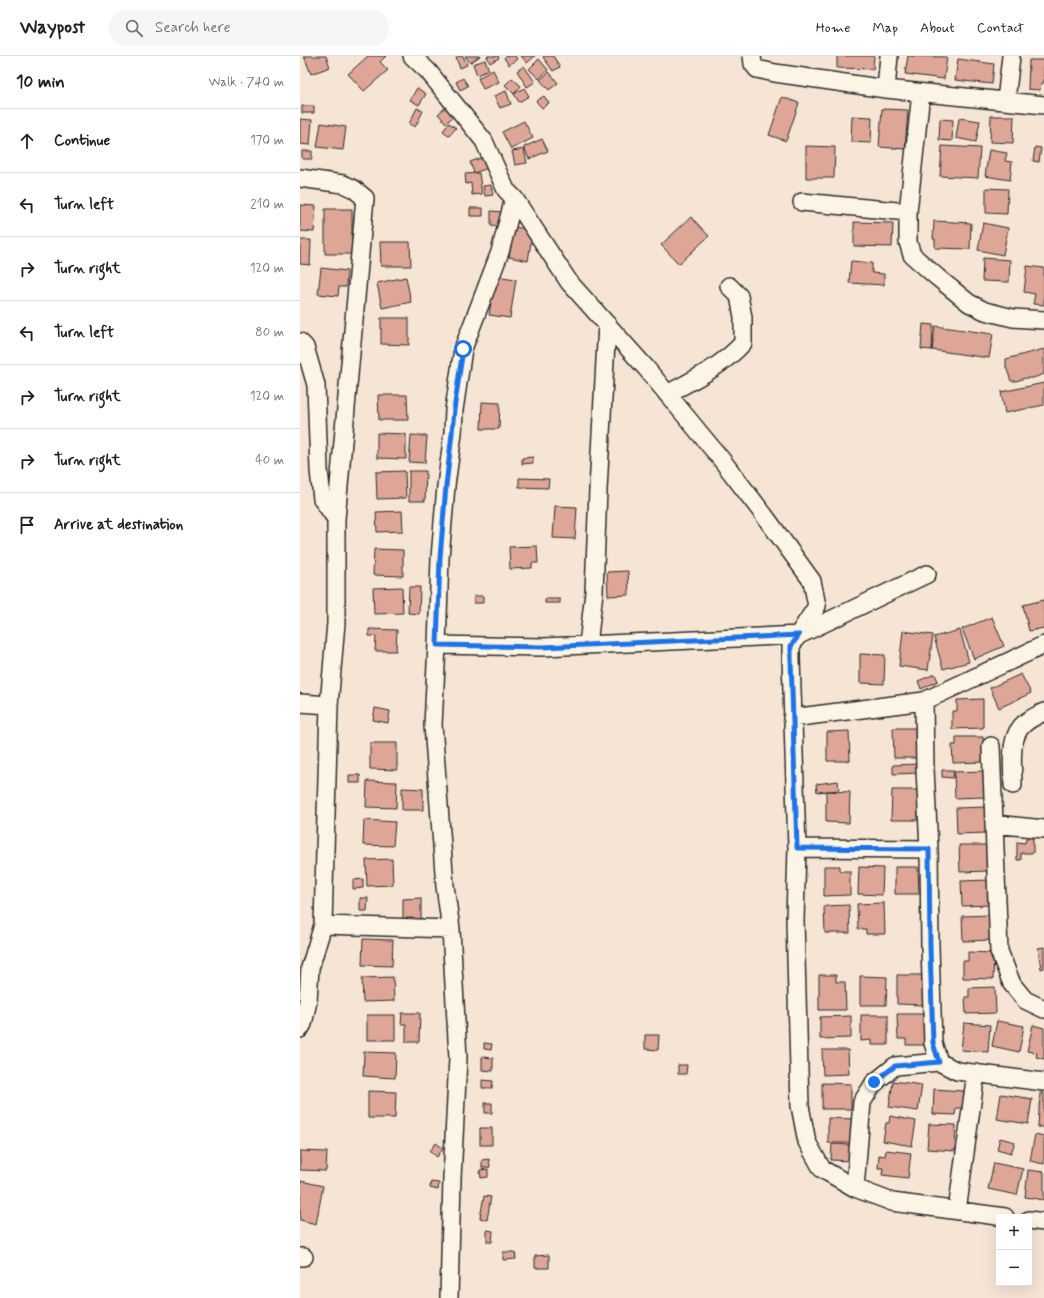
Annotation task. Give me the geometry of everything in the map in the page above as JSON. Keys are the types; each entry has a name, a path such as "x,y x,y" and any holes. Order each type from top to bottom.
{"street":[{"path":"412,56 428,71 484,141 506,190 514,198 569,282 667,394 745,490 812,581 817,606 791,646 797,848 795,920 800,1106 807,1142 822,1169 855,1188 892,1202 996,1216"},
{"path":"752,56 753,64 757,69 765,71 886,89 1044,105"},
{"path":"886,89 888,56"},
{"path":"1006,101 1011,56"},
{"path":"921,93 908,212 908,242 912,255 937,277 970,302 985,311 1013,318 1044,320"},
{"path":"300,178 343,184 354,189 365,198 336,519 336,623 329,705 322,925 310,968 308,1001 303,1024 300,1029"},
{"path":"449,1298 452,1178 458,1058 451,929 445,886 433,725 440,558 454,410 463,349 500,252 514,198"},
{"path":"802,202 908,212"},
{"path":"667,394 704,375 731,356 744,343 744,317 739,296 729,286"},
{"path":"588,645 594,592 607,324"},
{"path":"300,342 305,347 316,385 319,470 322,499 336,519"},
{"path":"437,645 543,647 799,635 927,574"},
{"path":"792,718 924,701 1044,645"},
{"path":"924,701 924,769 929,849 933,1043 939,1062"},
{"path":"300,703 329,705"},
{"path":"1013,786 1013,752 1015,737 1024,723 1044,712"},
{"path":"991,746 999,951 1012,984 1025,1000 1044,1009"},
{"path":"995,824 1044,829"},
{"path":"797,848 929,849"},
{"path":"322,925 451,929"},
{"path":"855,1188 862,1102 874,1082 895,1066 939,1062 957,1071 1044,1082"},
{"path":"957,1211 976,1073"},
{"path":"1032,1220 1044,1222"}],"building":[{"path":"304,56 326,56 330,67 311,74"},
{"path":"368,56 386,56 380,62 388,70 364,91 348,74"},
{"path":"463,56 467,65 460,68 456,58"},
{"path":"465,56 480,56 470,63"},
{"path":"498,56 499,58 490,63 487,57"},
{"path":"507,56 515,56 517,59 509,65 504,58"},
{"path":"521,56 535,56 527,63"},
{"path":"553,56 560,67 553,71 543,57"},
{"path":"837,56 874,56 873,69 837,68"},
{"path":"908,56 947,57 944,79 905,74"},
{"path":"539,59 548,70 539,79 529,69"},
{"path":"958,59 994,64 992,84 955,80"},
{"path":"485,60 489,70 477,75 473,64"},
{"path":"1029,60 1044,60 1044,83 1041,83 1040,90 1028,89"},
{"path":"524,66 535,82 527,87 517,71"},
{"path":"493,70 499,82 483,89 478,78"},
{"path":"549,72 558,83 549,90 540,80"},
{"path":"463,78 468,86 460,90 456,82"},
{"path":"512,78 521,86 514,94 505,85"},
{"path":"417,88 426,94 419,105 410,100"},
{"path":"524,88 529,96 519,102 514,94"},
{"path":"506,91 511,104 500,108 494,96"},
{"path":"544,96 549,103 542,108 536,101"},
{"path":"782,97 799,103 786,141 769,135"},
{"path":"302,106 314,106 314,113 302,113"},
{"path":"447,106 455,115 446,123 438,114"},
{"path":"417,108 423,111 415,127 409,124"},
{"path":"882,109 908,110 905,149 879,147"},
{"path":"852,116 872,117 871,143 851,142"},
{"path":"991,116 1014,116 1013,143 990,142"},
{"path":"959,118 980,121 976,142 956,138"},
{"path":"300,119 312,120 310,145 300,144"},
{"path":"940,119 953,120 952,141 939,140"},
{"path":"524,121 533,138 511,149 502,132"},
{"path":"321,123 346,127 343,150 317,147"},
{"path":"449,123 456,128 449,136 443,131"},
{"path":"542,139 548,151 529,159 524,147"},
{"path":"806,146 835,147 834,178 806,178"},
{"path":"942,146 980,148 978,178 940,176"},
{"path":"1035,147 1041,148 1039,162 1033,161"},
{"path":"524,149 527,163 515,165 512,151"},
{"path":"989,150 1007,153 1005,161 1012,162 1010,180 985,176"},
{"path":"302,151 312,151 312,159 302,159"},
{"path":"484,157 488,168 474,173 470,162"},
{"path":"479,173 482,194 472,195 471,183 466,184 465,174"},
{"path":"491,185 493,195 485,196 483,186"},
{"path":"986,188 1008,189 1007,214 986,213"},
{"path":"300,205 316,206 314,232 300,231"},
{"path":"470,208 483,208 483,216 470,216"},
{"path":"325,209 352,209 352,254 325,254"},
{"path":"491,211 503,212 503,227 491,226"},
{"path":"691,217 709,236 679,264 661,245"},
{"path":"934,221 971,223 970,249 935,248 935,239 933,239"},
{"path":"854,222 893,223 892,247 854,246"},
{"path":"983,223 1008,228 1003,255 978,250"},
{"path":"514,227 533,230 528,261 509,257"},
{"path":"300,240 311,240 310,265 300,264"},
{"path":"380,242 410,242 411,266 381,266"},
{"path":"983,258 1010,260 1009,282 982,281"},
{"path":"851,261 872,263 872,273 884,274 884,285 849,283"},
{"path":"1027,266 1044,268 1044,305 1033,304 1035,294 1024,292"},
{"path":"321,268 347,271 346,287 339,287 338,296 318,294"},
{"path":"495,276 516,279 510,318 489,315"},
{"path":"406,277 411,302 382,308 377,283"},
{"path":"381,318 409,318 409,345 381,344"},
{"path":"923,324 933,325 932,350 921,349"},
{"path":"935,326 993,334 989,358 932,350"},
{"path":"1044,349 1044,374 1033,378 1011,381 1006,367 1006,359"},
{"path":"1044,383 1044,405 1005,413 1001,392"},
{"path":"378,395 407,395 408,420 379,420"},
{"path":"482,402 500,403 499,429 481,429"},
{"path":"377,433 406,434 406,459 377,458"},
{"path":"411,435 427,436 425,463 409,462"},
{"path":"533,457 533,463 522,464 522,458"},
{"path":"405,471 406,498 377,499 376,472"},
{"path":"409,471 426,471 425,501 409,501"},
{"path":"519,478 549,479 548,488 519,487"},
{"path":"555,506 577,507 575,539 553,538"},
{"path":"402,511 403,531 377,532 376,512"},
{"path":"537,546 538,563 532,563 532,568 510,569 509,547"},
{"path":"374,549 403,550 403,576 373,575"},
{"path":"628,571 629,595 608,596 607,572"},
{"path":"402,587 403,613 374,614 373,588"},
{"path":"409,587 420,587 419,614 408,613"},
{"path":"474,596 483,596 483,603 474,603"},
{"path":"545,599 560,599 560,603 545,603"},
{"path":"1044,600 1044,628 1029,631 1023,605"},
{"path":"992,617 1004,646 974,659 962,629"},
{"path":"369,629 397,630 396,651 375,651 376,636 369,636"},
{"path":"960,630 969,662 943,669 934,637"},
{"path":"903,631 933,635 928,670 899,666"},
{"path":"860,654 885,655 884,684 860,683"},
{"path":"935,674 938,681 921,689 918,681"},
{"path":"1021,674 1031,693 999,708 990,688"},
{"path":"983,699 983,728 952,729 952,711 957,711 957,700"},
{"path":"375,708 390,711 388,723 373,720"},
{"path":"893,728 918,728 919,758 894,758"},
{"path":"849,731 850,761 827,761 827,732"},
{"path":"956,737 983,737 984,762 953,763 952,745 956,745"},
{"path":"370,743 397,743 397,770 370,769"},
{"path":"919,764 920,773 893,774 893,765"},
{"path":"942,770 954,770 953,778 942,777"},
{"path":"984,771 985,797 955,798 954,772"},
{"path":"349,775 360,775 360,783 349,783"},
{"path":"367,781 397,782 396,808 366,807"},
{"path":"838,781 839,790 817,792 816,784"},
{"path":"402,788 423,789 423,810 402,810"},
{"path":"892,790 919,790 918,820 891,820"},
{"path":"826,791 850,792 849,823 826,822"},
{"path":"986,807 987,833 957,834 956,808"},
{"path":"364,820 395,822 393,846 363,845"},
{"path":"1026,838 1033,838 1033,853 1021,853 1021,860 1017,860 1017,842 1025,843"},
{"path":"959,845 987,845 988,871 960,872"},
{"path":"392,859 393,885 367,886 366,860"},
{"path":"824,866 840,866 840,871 850,871 850,895 824,896"},
{"path":"859,867 883,868 882,895 858,894"},
{"path":"895,867 918,867 919,894 895,894"},
{"path":"363,879 363,888 353,889 353,880"},
{"path":"990,880 990,905 962,906 961,881"},
{"path":"360,898 368,898 367,911 360,911"},
{"path":"421,898 421,921 403,921 403,899"},
{"path":"884,903 885,934 866,934 866,929 858,929 857,904"},
{"path":"849,905 850,933 825,933 824,906"},
{"path":"992,915 993,940 963,941 962,916"},
{"path":"363,939 393,940 392,966 362,965"},
{"path":"1044,947 1044,968 1041,969 1038,948"},
{"path":"968,952 994,953 993,979 963,978 963,961 968,961"},
{"path":"819,975 836,975 836,982 845,982 846,1010 819,1010"},
{"path":"897,975 924,975 923,1005 897,1004"},
{"path":"860,976 887,977 886,1005 860,1005"},
{"path":"393,977 394,1001 363,1002 362,978"},
{"path":"995,987 996,1013 966,1014 965,997 969,997 969,988"},
{"path":"402,1013 420,1013 419,1042 406,1042 406,1024 401,1024"},
{"path":"897,1014 925,1014 925,1045 906,1045 906,1039 898,1039"},
{"path":"367,1015 395,1015 395,1040 367,1040"},
{"path":"861,1015 888,1015 888,1045 871,1045 871,1040 861,1041"},
{"path":"851,1016 851,1038 820,1039 820,1017"},
{"path":"997,1021 1024,1026 1019,1052 992,1046"},
{"path":"964,1023 990,1025 988,1052 961,1050"},
{"path":"1033,1025 1044,1028 1044,1059 1036,1057 1037,1053 1027,1051"},
{"path":"645,1035 659,1035 658,1050 645,1049"},
{"path":"484,1043 492,1044 491,1050 484,1049"},
{"path":"822,1050 848,1050 849,1074 823,1075"},
{"path":"364,1052 396,1053 395,1078 363,1076"},
{"path":"482,1057 493,1058 493,1071 482,1070"},
{"path":"678,1065 687,1065 686,1074 678,1074"},
{"path":"482,1080 493,1081 492,1088 482,1088"},
{"path":"893,1081 922,1085 918,1111 889,1107"},
{"path":"822,1083 851,1084 851,1109 822,1109"},
{"path":"934,1089 964,1091 963,1108 956,1108 955,1115 933,1114"},
{"path":"368,1091 396,1092 395,1118 368,1118"},
{"path":"1040,1093 1044,1093 1044,1127 1038,1127"},
{"path":"1001,1094 1032,1099 1028,1124 997,1119"},
{"path":"485,1103 492,1103 492,1113 485,1113"},
{"path":"890,1116 916,1121 912,1146 883,1141 886,1123 889,1123"},
{"path":"828,1118 854,1119 854,1143 828,1143"},
{"path":"929,1124 956,1125 955,1151 927,1149"},
{"path":"480,1128 492,1128 492,1145 480,1145"},
{"path":"1035,1134 1044,1136 1044,1164 1030,1161"},
{"path":"1000,1138 1015,1142 1011,1153 997,1149"},
{"path":"436,1143 443,1148 437,1157 430,1151"},
{"path":"832,1144 851,1145 851,1161 831,1160"},
{"path":"886,1150 911,1153 908,1178 882,1175 883,1168 878,1168 879,1155 885,1156"},
{"path":"300,1151 327,1152 326,1171 300,1170"},
{"path":"489,1159 490,1167 482,1168 482,1160"},
{"path":"994,1163 1023,1169 1017,1195 988,1189"},
{"path":"488,1169 488,1177 481,1178 480,1170"},
{"path":"1028,1170 1044,1172 1044,1200 1025,1197"},
{"path":"301,1181 323,1186 316,1224 300,1220"},
{"path":"431,1182 439,1183 438,1190 430,1188"},
{"path":"484,1196 491,1197 487,1220 480,1218"},
{"path":"487,1230 493,1231 492,1242 487,1242"},
{"path":"503,1252 515,1252 516,1259 503,1260"},
{"path":"549,1255 549,1268 535,1268 535,1256"}],"route":[{"path":"463,349 454,410 446,486 440,558 437,645 543,647 799,635 791,646 797,848 929,849 933,1043 939,1062 895,1066 874,1082"}]}
